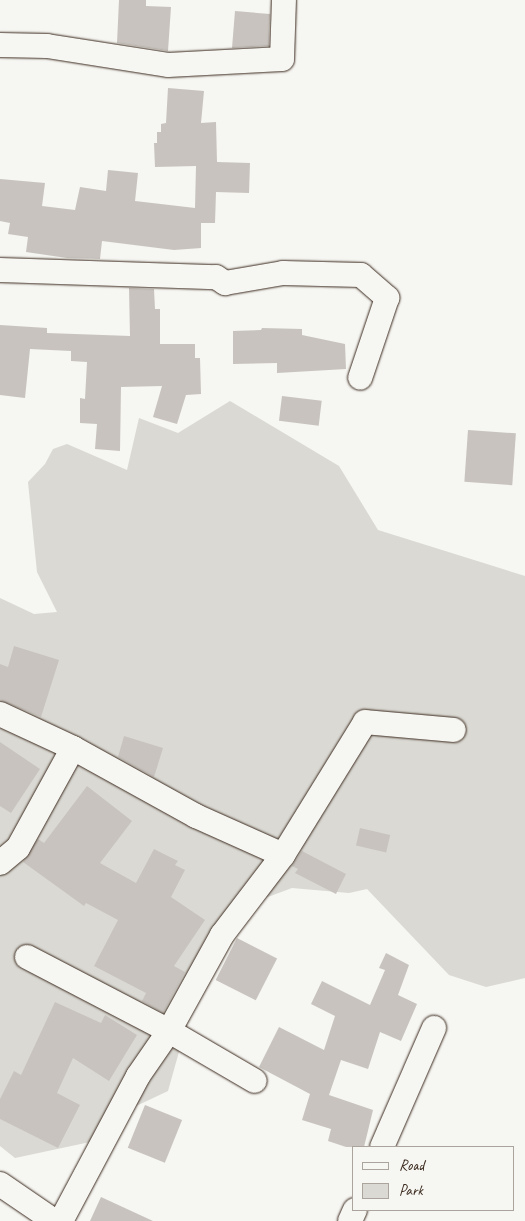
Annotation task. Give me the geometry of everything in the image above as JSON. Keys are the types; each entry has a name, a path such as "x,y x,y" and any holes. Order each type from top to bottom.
{"street":[{"path":"0,45 47,46 168,64 282,59 284,0"},
{"path":"0,270 216,277 225,283 283,273 361,275 387,298 360,378"},
{"path":"0,714 73,748 196,816 283,855"},
{"path":"61,1221 138,1076 169,1031 222,934 283,855 365,722 454,730"},
{"path":"0,863 9,844 73,748"},
{"path":"27,957 169,1031 255,1081"},
{"path":"382,1146 434,1028"},
{"path":"0,1184 54,1221"}],"green space":[{"path":"230,401 339,466 378,530 525,576 525,978 486,987 449,975 367,889 349,893 292,888 257,901 207,952 168,1091 134,1107 90,1142 15,1158 0,1146 0,598 34,614 57,612 37,572 28,482 45,464 53,449 67,444 127,470 139,418 178,433"}],"building":[{"path":"119,0 146,0 146,6 171,7 168,51 117,43"},
{"path":"235,11 270,14 269,46 232,48"},
{"path":"168,88 204,91 201,123 216,122 217,162 250,163 249,193 216,192 215,223 201,223 201,248 174,250 102,241 100,259 67,258 26,252 28,237 8,234 10,223 0,221 0,179 45,183 42,206 75,210 80,187 106,191 108,170 138,173 135,201 195,208 196,166 155,167 154,143 157,143 157,132 161,132 161,124 166,123"},
{"path":"129,288 154,289 155,309 160,309 160,344 195,344 195,358 200,358 201,394 186,395 177,424 153,417 162,386 121,387 120,451 95,449 97,424 80,423 80,398 85,399 87,362 71,361 71,351 30,349 25,398 0,395 0,325 47,328 47,333 130,336"},
{"path":"262,328 302,329 302,335 345,344 346,369 277,373 277,363 233,364 233,331 261,330"},
{"path":"282,396 322,401 319,426 279,421"},
{"path":"468,430 516,433 512,485 464,482"},
{"path":"14,646 59,660 41,717 0,700 0,664 8,667"},
{"path":"124,736 163,748 154,777 118,757"},
{"path":"0,742 40,769 11,813 0,806"},
{"path":"87,786 132,821 100,863 136,883 154,849 178,861 175,865 185,870 171,897 205,920 174,966 185,972 163,1013 142,1001 146,993 94,966 118,920 86,903 84,906 23,862 38,839 44,843"},
{"path":"360,828 390,835 386,853 356,846"},
{"path":"302,851 346,874 336,894 295,873 298,869 292,866"},
{"path":"237,938 277,958 256,1000 216,980"},
{"path":"386,953 409,965 398,995 417,1004 401,1041 380,1032 368,1069 341,1060 329,1095 373,1110 364,1146 346,1147 328,1141 331,1129 302,1120 310,1094 259,1067 279,1027 324,1050 335,1016 311,1004 322,981 370,1005 385,970 379,968"},
{"path":"55,1002 101,1023 105,1015 137,1035 109,1081 73,1058 57,1093 80,1105 58,1148 0,1119 0,1099 14,1071 21,1075"},
{"path":"145,1105 182,1120 165,1163 128,1148"},
{"path":"101,1197 153,1221 90,1221"}]}
